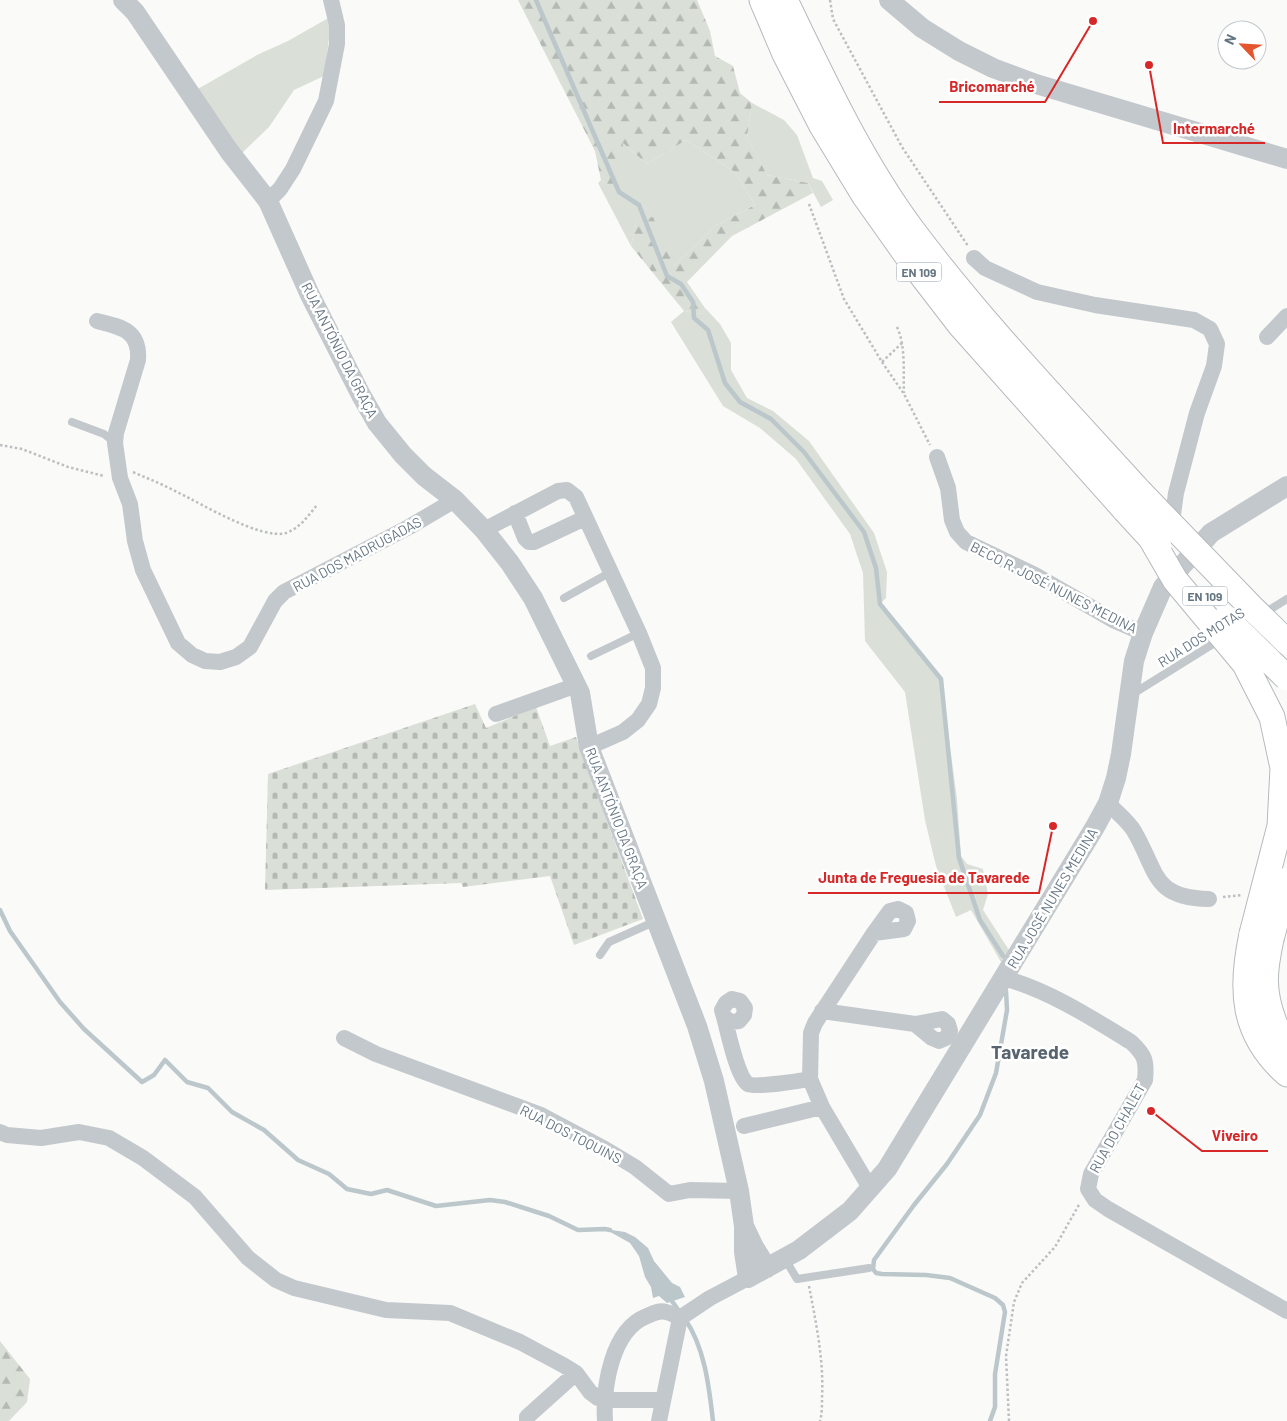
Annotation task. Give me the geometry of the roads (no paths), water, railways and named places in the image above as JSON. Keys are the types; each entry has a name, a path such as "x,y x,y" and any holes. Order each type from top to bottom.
{"main road":[{"name":"EN 109","path":"762,0 785,54 822,126 864,195 910,260 960,325 1132,501 1252,608 1287,642"},
{"name":"EN 109","path":"785,0 827,88 881,183 913,231 1132,501 1149,536 1229,622 1287,678"},
{"path":"1149,536 1175,580 1245,664 1272,717 1283,768 1280,826 1261,936 1266,1002 1280,1039 1287,1046"},
{"path":"1287,880 1261,936 1246,975 1245,998 1257,1037 1276,1064 1287,1074"}],"street":[{"name":"RUA ANTÓNIO DA GRAÇA","path":"123,0 135,12 229,151 268,201 310,295 360,395 377,423 403,455 424,476 455,500 484,530 510,563 533,598 577,685 589,747 696,1026 714,1081 739,1191 748,1278"},
{"path":"268,201 280,189 293,169 326,101 336,44 337,25 331,0"},
{"path":"889,0 922,28 959,51 993,68 1036,84 1287,159"},
{"path":"974,258 985,268 1038,292 1095,305 1194,320 1210,329 1217,344 1214,366 1197,413 1176,493 1163,587"},
{"path":"1267,337 1287,316"},
{"name":"RUA DOS MADRUGADAS","path":"97,321 114,325 127,331 136,339 139,348 138,360 116,433 115,443 119,472 130,504 135,542 143,570 178,642 192,655 205,661 220,662 236,657 250,647 275,601 284,592 409,527 455,500"},
{"name":"BECO R. JOSÉ NUNES MEDINA","path":"937,457 948,488 952,520 957,532 966,542 1035,575 1115,621 1143,633"},
{"name":"RUA JOSÉ NUNES MEDINA","path":"748,1278 799,1250 850,1211 891,1163 1108,803 1121,754 1134,661 1143,633 1163,587 1211,533 1287,486"},
{"path":"484,530 558,491 567,490 576,496 639,633 653,668 654,688 649,704 638,720 623,732 589,747"},
{"path":"515,513 525,538 529,542 534,542 585,518"},
{"path":"496,714 577,685"},
{"path":"1108,803 1133,829 1164,887 1176,895 1192,899 1209,899"},
{"path":"870,1188 822,1107 810,1080 811,1033 815,1023 874,933"},
{"name":"RUA DO CHALET","path":"1004,978 1027,984 1052,995 1131,1042 1141,1051 1146,1065 1145,1080 1091,1174 1088,1189 1095,1200 1287,1311"},
{"path":"822,1011 915,1024"},
{"path":"724,1017 741,1076 748,1084 757,1085 810,1080"},
{"name":"RUA DOS TOQUINS","path":"344,1038 376,1054 541,1115 605,1148 635,1167 669,1194 690,1190 739,1191"},
{"path":"744,1126 822,1107"},
{"path":"0,1132 7,1135 41,1138 79,1132 109,1138 144,1158 195,1197 248,1258 276,1280 294,1288 386,1310 450,1313 520,1342 576,1373 590,1392 598,1398 604,1400 664,1400"},
{"name":"RUA ANTÓNIO DA GRAÇA","path":"744,1226 754,1247 776,1264"},
{"path":"659,1421 680,1318 710,1298 748,1278"},
{"path":"606,1421 604,1400 607,1378 613,1358 630,1328 642,1318 659,1311 667,1312 680,1318"},
{"path":"527,1421 527,1417 576,1373"}],"lane":[{"path":"72,422 104,434 115,443"},
{"path":"564,598 611,572"},
{"name":"RUA DOS MOTAS","path":"1129,697 1287,599"},
{"path":"591,656 639,633"},
{"path":"600,954 609,942 656,921"},
{"path":"776,1264 797,1279 869,1268"}],"waterway":[{"path":"536,0 619,192 639,205 667,276 681,284 693,302 694,318 708,330 725,383 740,402 771,419 804,452 864,532 876,568 880,604 941,679 959,858 980,920 1003,956"},
{"path":"0,910 10,931 60,1002 84,1029 142,1082 154,1075 165,1060 187,1082 208,1088 232,1112 264,1130 298,1160 329,1174 347,1189 371,1194 387,1190 436,1206 490,1200 505,1202 549,1216 578,1230 610,1230"},
{"path":"990,1421 995,1407 995,1374 1005,1312 1003,1305 995,1298 950,1278 926,1275 882,1274 876,1273 873,1269 874,1260 947,1164 980,1115 996,1073 1007,1010 1006,991"},
{"path":"669,1297 679,1311"},
{"path":"685,1319 692,1330 702,1355 708,1381 713,1421"}],"place":[{"name":"Bricomarché","path":"1093,21"},
{"name":"Intermarché","path":"1149,65"},
{"name":"Junta de Freguesia de Tavarede","path":"1053,826"},
{"name":"Viveiro","path":"1151,1111"}],"district":[{"name":"Tavarede","path":"1030,1051"}]}
